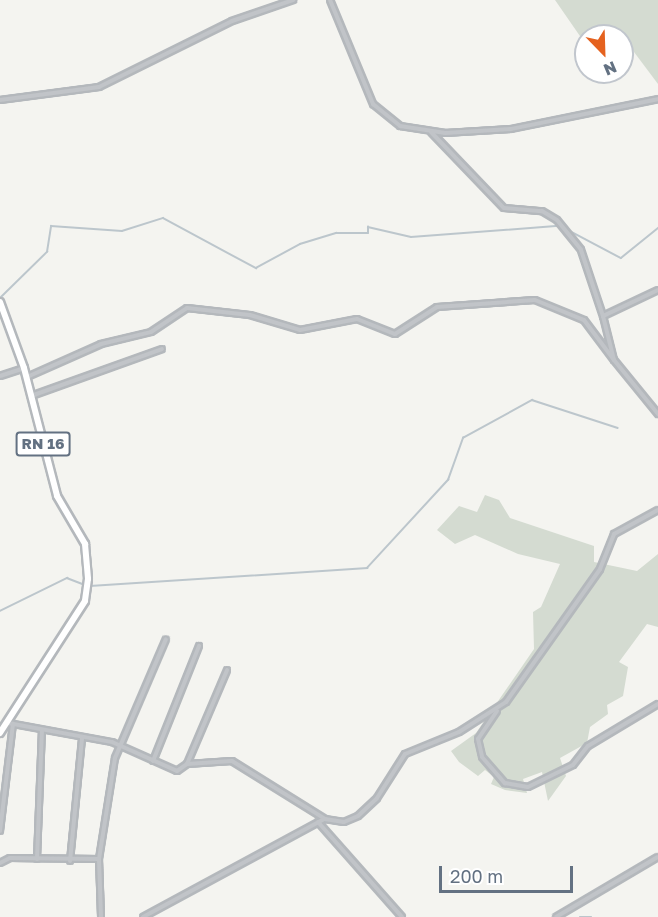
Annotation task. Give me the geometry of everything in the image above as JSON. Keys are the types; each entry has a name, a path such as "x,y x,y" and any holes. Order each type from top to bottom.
{"main road":[{"name":"RN 16","path":"0,733 10,723 88,594 85,544 63,513 24,368 1,303"}],"street":[{"path":"0,100 99,87 232,21 293,0"},
{"path":"330,0 373,104 400,126 431,132 511,129 658,99"},
{"path":"431,132 504,208 542,212 557,220 581,250 603,316 614,360"},
{"path":"603,316 658,290"},
{"path":"26,377 101,344 152,332 187,308 250,315 300,330 357,319 395,334 437,307 535,300 584,320 658,414"},
{"path":"31,396 162,349"},
{"path":"0,376 24,368"},
{"path":"658,510 614,534 600,569 478,739 482,757 505,783 528,787 573,765 588,746 658,704"},
{"path":"101,917 99,859 121,745 166,639"},
{"path":"153,761 199,646"},
{"path":"187,764 228,670"},
{"path":"0,831 10,723 121,745 177,771 187,764 232,761 325,819 344,822 358,816 377,798 405,754 497,710"},
{"path":"37,859 42,731"},
{"path":"70,861 82,738"},
{"path":"143,917 325,819"},
{"path":"318,822 402,917"},
{"path":"556,917 658,857"},
{"path":"0,863 37,859 70,861 99,859"}],"shaded area":[{"path":"555,0 658,0 658,84 634,52 634,24 574,24 574,27"},
{"path":"485,495 499,500 510,518 594,546 594,562 637,571 658,554 658,627 647,624 619,662 628,667 623,696 607,705 608,714 590,727 587,743 560,758 566,776 548,801 542,772 523,779 527,793 505,790 491,784 494,777 485,770 478,776 459,762 451,751 476,733 534,649 533,612 541,607 560,564 518,554 475,535 455,544 437,530 459,506 477,512"}],"waterway":[{"path":"0,298 47,252 51,226 122,231 163,218 256,268 300,244 336,233 368,233 368,227 411,237 559,226"},
{"path":"566,229 621,258 658,228"},
{"path":"90,586 367,568 448,480 463,438 532,400 618,428"},
{"path":"0,611 67,578 85,585"},
{"path":"580,917 591,917"}]}
